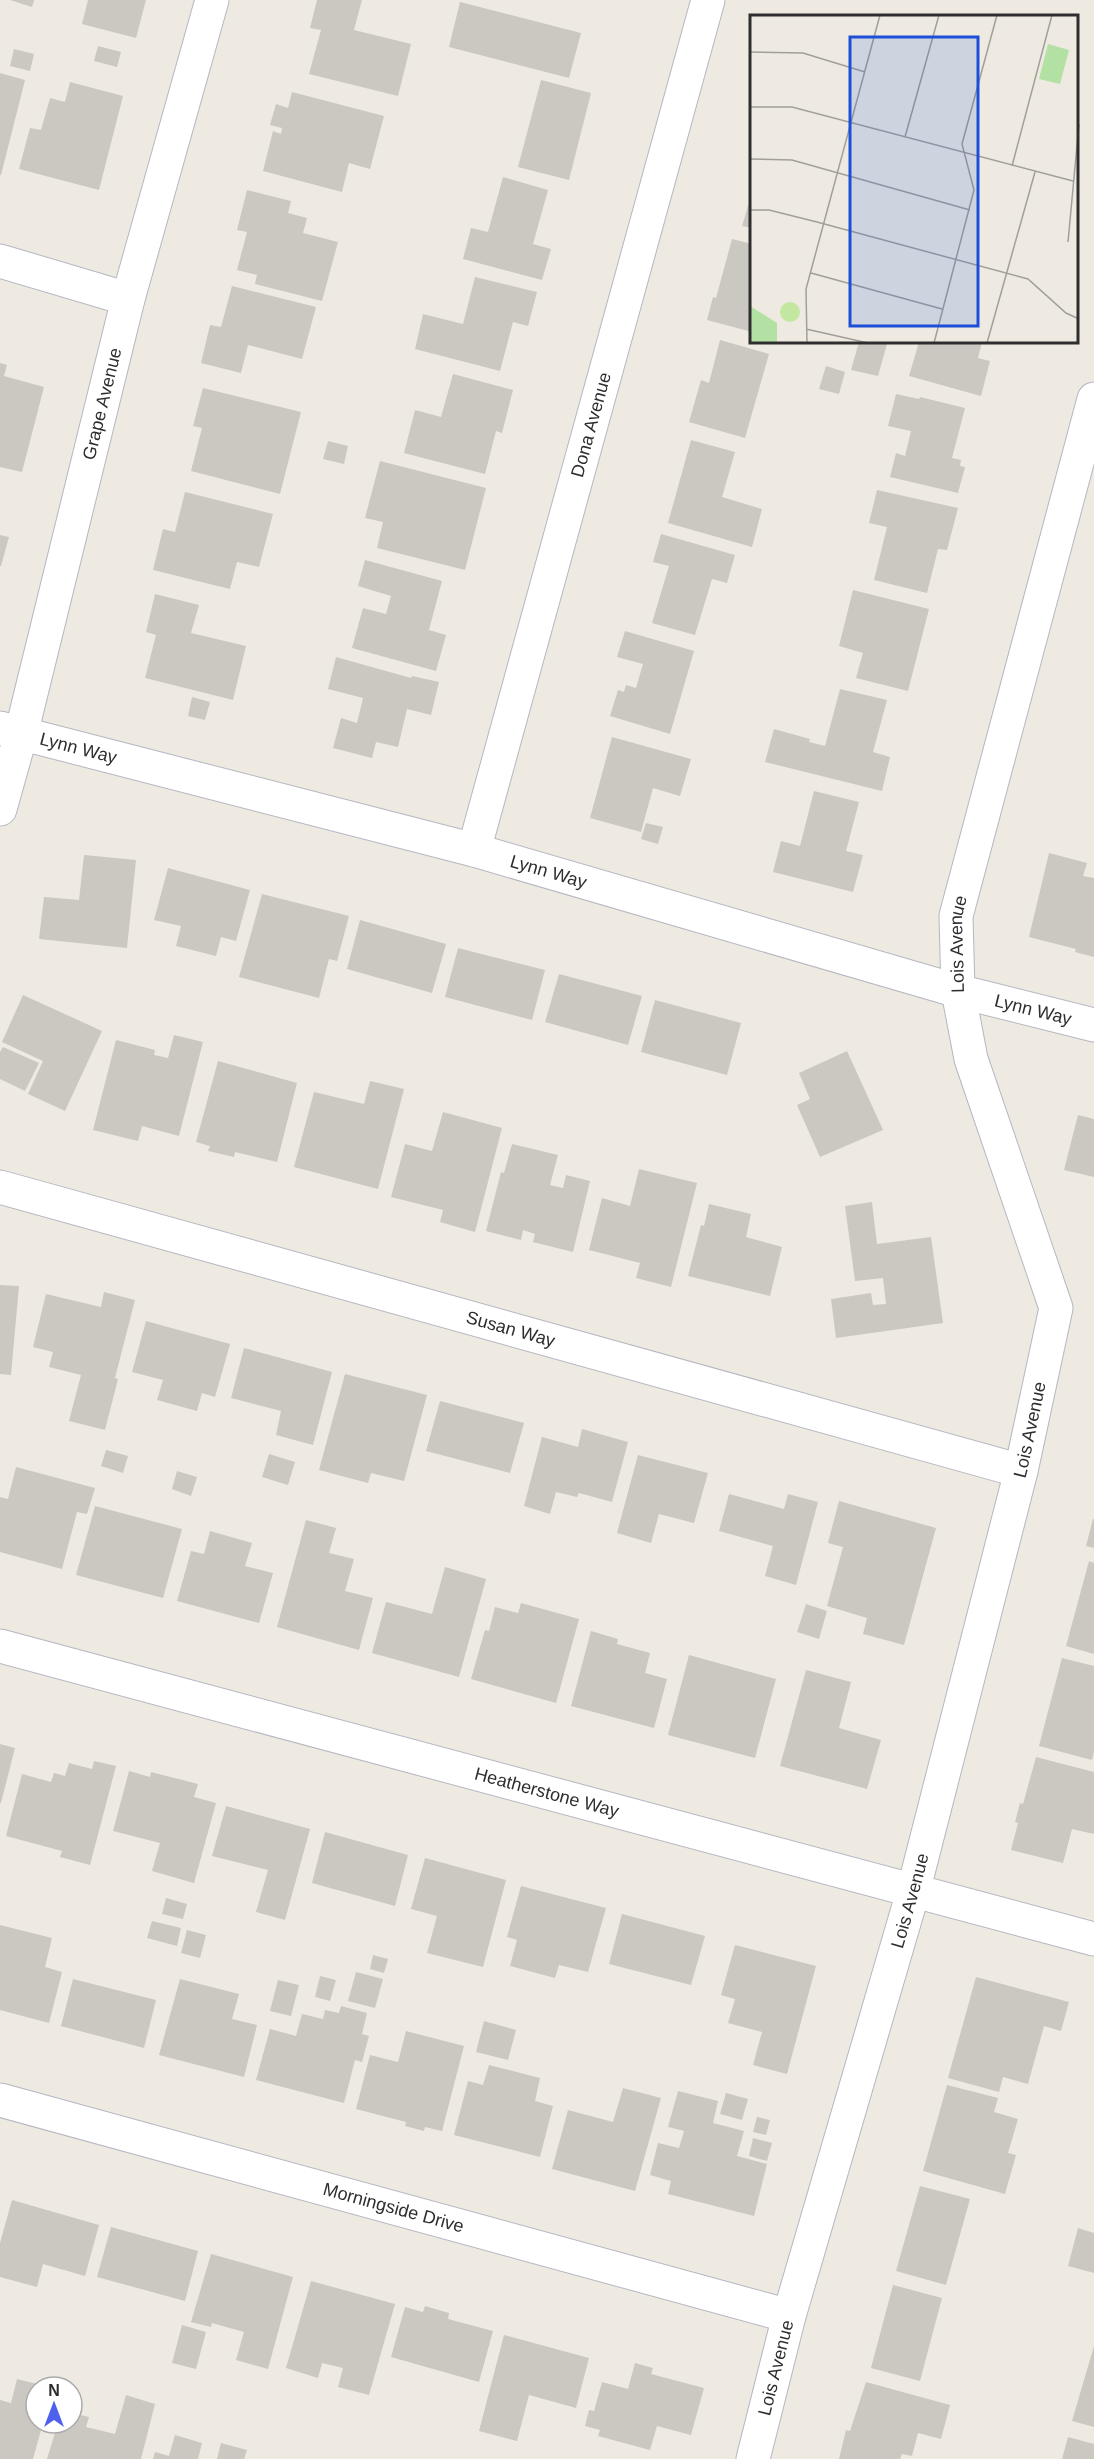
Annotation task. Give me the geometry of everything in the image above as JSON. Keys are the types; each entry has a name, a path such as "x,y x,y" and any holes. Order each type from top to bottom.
{"street":[{"name":"Grape Avenue","path":"0,809 11,731 212,0"},
{"name":"Dona Avenue","path":"474,850 708,0"},
{"path":"0,261 128,299"},
{"name":"Lois Avenue","path":"753,2459 789,2316 913,1892 1021,1471 1056,1308 970,1059 958,991 956,916 1094,399"},
{"name":"Lynn Way","path":"11,731 474,850 958,991 1094,1025"},
{"name":"Susan Way","path":"0,1187 1021,1471"},
{"name":"Heatherstone Way","path":"0,1646 1094,1939"},
{"name":"Morningside Drive","path":"0,2100 789,2316"}],"building":[{"path":"10,0 34,0 32,7"},
{"path":"88,0 146,0 136,38 82,24"},
{"path":"317,0 362,0 354,30 411,44 398,96 309,74 321,30 310,28"},
{"path":"460,2 581,33 569,78 449,47"},
{"path":"98,46 121,52 117,67 94,61"},
{"path":"14,49 34,54 30,71 10,66"},
{"path":"0,73 25,80 1,175 0,175"},
{"path":"541,80 591,93 569,180 518,167"},
{"path":"70,82 123,96 99,190 19,169 30,128 41,130 50,98 65,102"},
{"path":"292,92 384,116 370,169 349,163 342,192 263,171 273,131 281,134 282,128 270,125 276,104 288,108"},
{"path":"503,177 548,190 533,244 551,249 542,280 463,259 471,228 488,232"},
{"path":"247,190 291,201 288,213 307,218 303,233 338,242 322,301 255,284 257,275 237,270 247,232 237,230"},
{"path":"750,200 750,228 742,226"},
{"path":"732,239 750,244 750,331 707,320 713,297 716,298"},
{"path":"475,277 537,292 528,326 513,322 500,371 415,349 423,314 463,324"},
{"path":"232,286 316,307 302,359 248,345 241,373 201,363 210,325 221,327"},
{"path":"720,340 769,354 745,438 689,422 701,380 709,383"},
{"path":"858,344 887,344 878,376 851,370"},
{"path":"918,344 982,344 978,358 990,361 981,396 909,376"},
{"path":"0,363 7,365 4,376 44,387 22,472 0,467"},
{"path":"826,366 845,372 839,394 819,389"},
{"path":"453,374 513,390 502,433 496,431 485,474 404,453 415,410 441,417"},
{"path":"203,388 301,412 280,494 191,471 202,428 193,426"},
{"path":"896,394 919,399 920,397 965,408 952,458 961,460 960,466 965,467 958,493 890,477 896,453 905,456 911,431 888,426"},
{"path":"691,440 735,452 722,497 762,509 752,547 668,523"},
{"path":"328,441 348,446 344,464 323,459"},
{"path":"380,461 486,488 465,570 377,548 383,522 365,518"},
{"path":"877,490 958,508 947,550 938,549 927,593 874,580 887,527 869,523"},
{"path":"185,492 273,514 259,567 237,562 230,589 153,570 163,529 175,532"},
{"path":"661,534 735,555 727,583 712,579 695,635 652,623 669,566 653,562"},
{"path":"0,535 9,537 1,566 0,566"},
{"path":"365,560 442,581 429,630 446,635 436,671 352,648 363,608 386,614 391,596 358,586"},
{"path":"853,590 929,609 908,691 856,678 863,653 839,646"},
{"path":"155,594 199,605 191,633 246,646 233,700 145,678 156,635 146,632"},
{"path":"625,631 694,651 670,734 610,716 618,690 624,692 626,685 636,688 643,664 617,657"},
{"path":"336,657 411,678 412,676 439,682 431,715 407,709 398,747 376,742 372,758 333,748 341,718 357,723 363,698 328,689"},
{"path":"840,689 887,700 873,752 890,757 882,791 765,762 774,729 810,739 809,742 825,746"},
{"path":"192,697 210,702 205,720 188,716"},
{"path":"612,737 691,759 680,796 653,788 641,832 590,818"},
{"path":"814,791 859,802 846,851 863,855 853,892 773,872 781,841 800,846"},
{"path":"646,823 663,827 658,844 641,839"},
{"path":"1049,853 1087,863 1083,876 1094,878 1094,957 1075,952 1076,949 1029,937"},
{"path":"84,855 136,860 127,948 39,939 44,897 79,900"},
{"path":"168,868 250,890 236,941 221,937 216,956 176,946 181,926 154,920"},
{"path":"262,894 349,916 337,961 329,959 319,998 239,977"},
{"path":"360,920 446,944 432,993 347,969"},
{"path":"458,948 545,970 532,1020 445,997"},
{"path":"559,974 642,996 628,1045 545,1022"},
{"path":"23,995 102,1031 65,1111 28,1094 43,1061 2,1042"},
{"path":"655,1000 741,1023 727,1075 641,1052"},
{"path":"174,1035 203,1042 179,1136 142,1126 138,1141 93,1130 116,1040 155,1050 154,1055 168,1058"},
{"path":"3,1047 39,1063 25,1091 0,1079 0,1052"},
{"path":"847,1051 883,1130 820,1157 797,1105 810,1099 799,1073"},
{"path":"218,1061 297,1083 277,1162 235,1152 234,1157 208,1151 210,1146 196,1142"},
{"path":"370,1081 404,1089 378,1189 294,1167 314,1092 364,1104"},
{"path":"443,1112 502,1128 475,1232 440,1222 443,1210 391,1197 405,1144 432,1151"},
{"path":"1078,1115 1094,1119 1094,1177 1064,1170"},
{"path":"512,1144 558,1155 550,1185 563,1188 566,1175 590,1181 573,1252 533,1242 535,1234 523,1230 521,1240 486,1231 501,1172 504,1173"},
{"path":"639,1169 697,1183 671,1287 636,1278 640,1263 589,1250 602,1198 630,1206"},
{"path":"872,1202 877,1244 931,1237 943,1323 836,1338 831,1299 871,1293 873,1305 886,1304 883,1278 855,1281 845,1206"},
{"path":"709,1204 751,1214 746,1237 782,1247 770,1296 688,1276 701,1225 704,1226"},
{"path":"0,1285 19,1286 11,1375 0,1374"},
{"path":"104,1292 135,1300 115,1378 118,1379 105,1430 69,1421 81,1375 49,1367 53,1352 33,1347 46,1294 101,1307"},
{"path":"146,1321 230,1344 215,1397 202,1393 197,1411 157,1400 163,1380 132,1372"},
{"path":"244,1348 332,1372 313,1445 276,1435 281,1411 231,1398"},
{"path":"345,1374 427,1395 404,1481 371,1473 368,1483 319,1470"},
{"path":"440,1401 524,1423 510,1473 426,1451"},
{"path":"582,1429 628,1442 612,1502 579,1493 577,1497 556,1492 550,1514 524,1506 542,1437 578,1447"},
{"path":"106,1450 128,1456 123,1473 101,1466"},
{"path":"269,1454 295,1462 288,1485 262,1477"},
{"path":"638,1455 708,1473 694,1523 659,1514 651,1543 617,1533"},
{"path":"16,1467 95,1488 87,1514 77,1512 62,1569 0,1552 0,1497 8,1499"},
{"path":"177,1471 197,1477 191,1496 172,1489"},
{"path":"729,1494 784,1509 788,1494 818,1502 796,1585 765,1576 773,1546 719,1531"},
{"path":"839,1501 936,1528 904,1645 863,1634 867,1618 827,1606 843,1547 828,1543"},
{"path":"95,1506 182,1529 163,1598 76,1575"},
{"path":"1094,1519 1094,1548 1086,1546"},
{"path":"306,1520 336,1528 329,1553 354,1559 345,1591 373,1598 359,1650 277,1627"},
{"path":"210,1531 252,1543 245,1566 273,1573 259,1623 177,1601 191,1551 204,1554"},
{"path":"1089,1561 1094,1563 1094,1654 1066,1646"},
{"path":"445,1567 486,1579 459,1677 372,1653 386,1602 432,1614"},
{"path":"521,1603 579,1619 556,1703 471,1679 485,1630 489,1631 495,1607 518,1613"},
{"path":"806,1604 827,1611 819,1639 797,1632"},
{"path":"591,1631 618,1639 617,1644 650,1653 645,1673 667,1679 654,1728 571,1706"},
{"path":"689,1655 776,1679 755,1758 668,1735"},
{"path":"1062,1658 1094,1666 1094,1752 1092,1760 1039,1746"},
{"path":"806,1670 851,1682 839,1728 881,1740 867,1789 780,1766"},
{"path":"0,1744 15,1748 1,1803 0,1803"},
{"path":"1036,1757 1094,1772 1094,1834 1072,1829 1063,1863 1011,1850 1020,1803 1023,1804"},
{"path":"94,1761 116,1766 90,1865 60,1857 62,1851 6,1836 22,1774 51,1782 54,1773 65,1776 69,1763 92,1769"},
{"path":"129,1771 150,1777 151,1772 198,1784 194,1797 216,1803 194,1883 152,1871 160,1843 113,1831"},
{"path":"226,1806 310,1829 285,1920 256,1912 268,1870 212,1856"},
{"path":"325,1832 408,1855 395,1906 312,1883"},
{"path":"425,1858 506,1880 483,1967 427,1953 437,1916 411,1909"},
{"path":"521,1886 606,1908 588,1972 559,1965 555,1978 510,1966 517,1940 507,1937"},
{"path":"166,1898 187,1904 183,1919 162,1914"},
{"path":"622,1914 705,1936 691,1985 609,1964"},
{"path":"152,1921 181,1928 177,1946 147,1938"},
{"path":"0,1925 52,1938 45,1967 62,1972 49,2023 0,2010"},
{"path":"187,1930 206,1935 200,1958 181,1953"},
{"path":"735,1945 816,1966 787,2074 753,2065 762,2032 728,2023 735,1999 721,1995"},
{"path":"373,1955 388,1959 384,1973 370,1969"},
{"path":"356,1972 383,1979 375,2008 348,2001"},
{"path":"320,1976 336,1980 330,2001 315,1997"},
{"path":"976,1977 1069,2002 1061,2031 1044,2026 1028,2084 1003,2077 999,2092 948,2078"},
{"path":"73,1979 156,2000 144,2048 61,2026"},
{"path":"180,1979 239,1994 232,2019 257,2025 244,2077 159,2055"},
{"path":"278,1980 299,1985 291,2016 270,2011"},
{"path":"341,2006 367,2013 362,2034 369,2036 362,2062 355,2060 344,2103 256,2080 270,2029 296,2036 302,2014 323,2019 325,2010 339,2013"},
{"path":"484,2021 516,2030 508,2060 476,2052"},
{"path":"406,2031 464,2046 442,2131 425,2127 424,2131 405,2126 406,2122 356,2109 370,2055 398,2062"},
{"path":"489,2065 540,2078 535,2101 553,2106 540,2157 454,2135 468,2081 483,2085"},
{"path":"947,2085 998,2098 994,2112 1018,2119 1008,2153 1016,2155 1005,2194 923,2171"},
{"path":"623,2088 661,2098 635,2191 552,2169 568,2110 613,2122"},
{"path":"678,2091 718,2101 713,2123 744,2131 737,2156 767,2164 754,2216 668,2194 671,2181 650,2175 658,2143 679,2148 684,2131 668,2127"},
{"path":"726,2093 748,2099 742,2120 720,2114"},
{"path":"757,2117 770,2120 766,2135 753,2132"},
{"path":"753,2138 772,2143 767,2161 749,2156"},
{"path":"920,2186 970,2199 946,2285 896,2271"},
{"path":"12,2200 99,2225 85,2276 43,2264 37,2287 0,2277 0,2243"},
{"path":"111,2227 198,2251 185,2301 97,2277"},
{"path":"1078,2228 1094,2233 1094,2273 1068,2266"},
{"path":"211,2254 293,2277 268,2369 236,2360 244,2332 212,2323 211,2327 191,2322"},
{"path":"311,2281 395,2304 369,2395 338,2387 343,2368 322,2363 318,2378 286,2368"},
{"path":"893,2285 942,2298 920,2381 871,2368"},
{"path":"425,2306 449,2313 448,2319 493,2331 479,2382 391,2357 405,2307 423,2312"},
{"path":"182,2325 206,2332 196,2369 172,2363"},
{"path":"504,2335 589,2358 576,2408 529,2395 517,2441 479,2431"},
{"path":"1094,2346 1094,2427 1072,2421"},
{"path":"635,2363 653,2368 651,2374 704,2388 691,2435 657,2426 650,2450 598,2436 600,2430 585,2426 589,2410 594,2411 602,2382 628,2389"},
{"path":"17,2379 24,2381 24,2435 40,2435 33,2459 0,2459 0,2400 11,2403"},
{"path":"866,2382 950,2405 941,2439 918,2433 912,2456 902,2454 900,2459 839,2459 846,2430 850,2431"},
{"path":"126,2395 155,2404 141,2459 47,2459 54,2435 84,2435 84,2416 89,2417 86,2427 115,2434"},
{"path":"175,2435 202,2443 198,2459 153,2459 155,2452 169,2456"},
{"path":"1068,2437 1094,2444 1094,2459 1062,2459"},
{"path":"221,2443 247,2450 244,2459 217,2459"}]}
